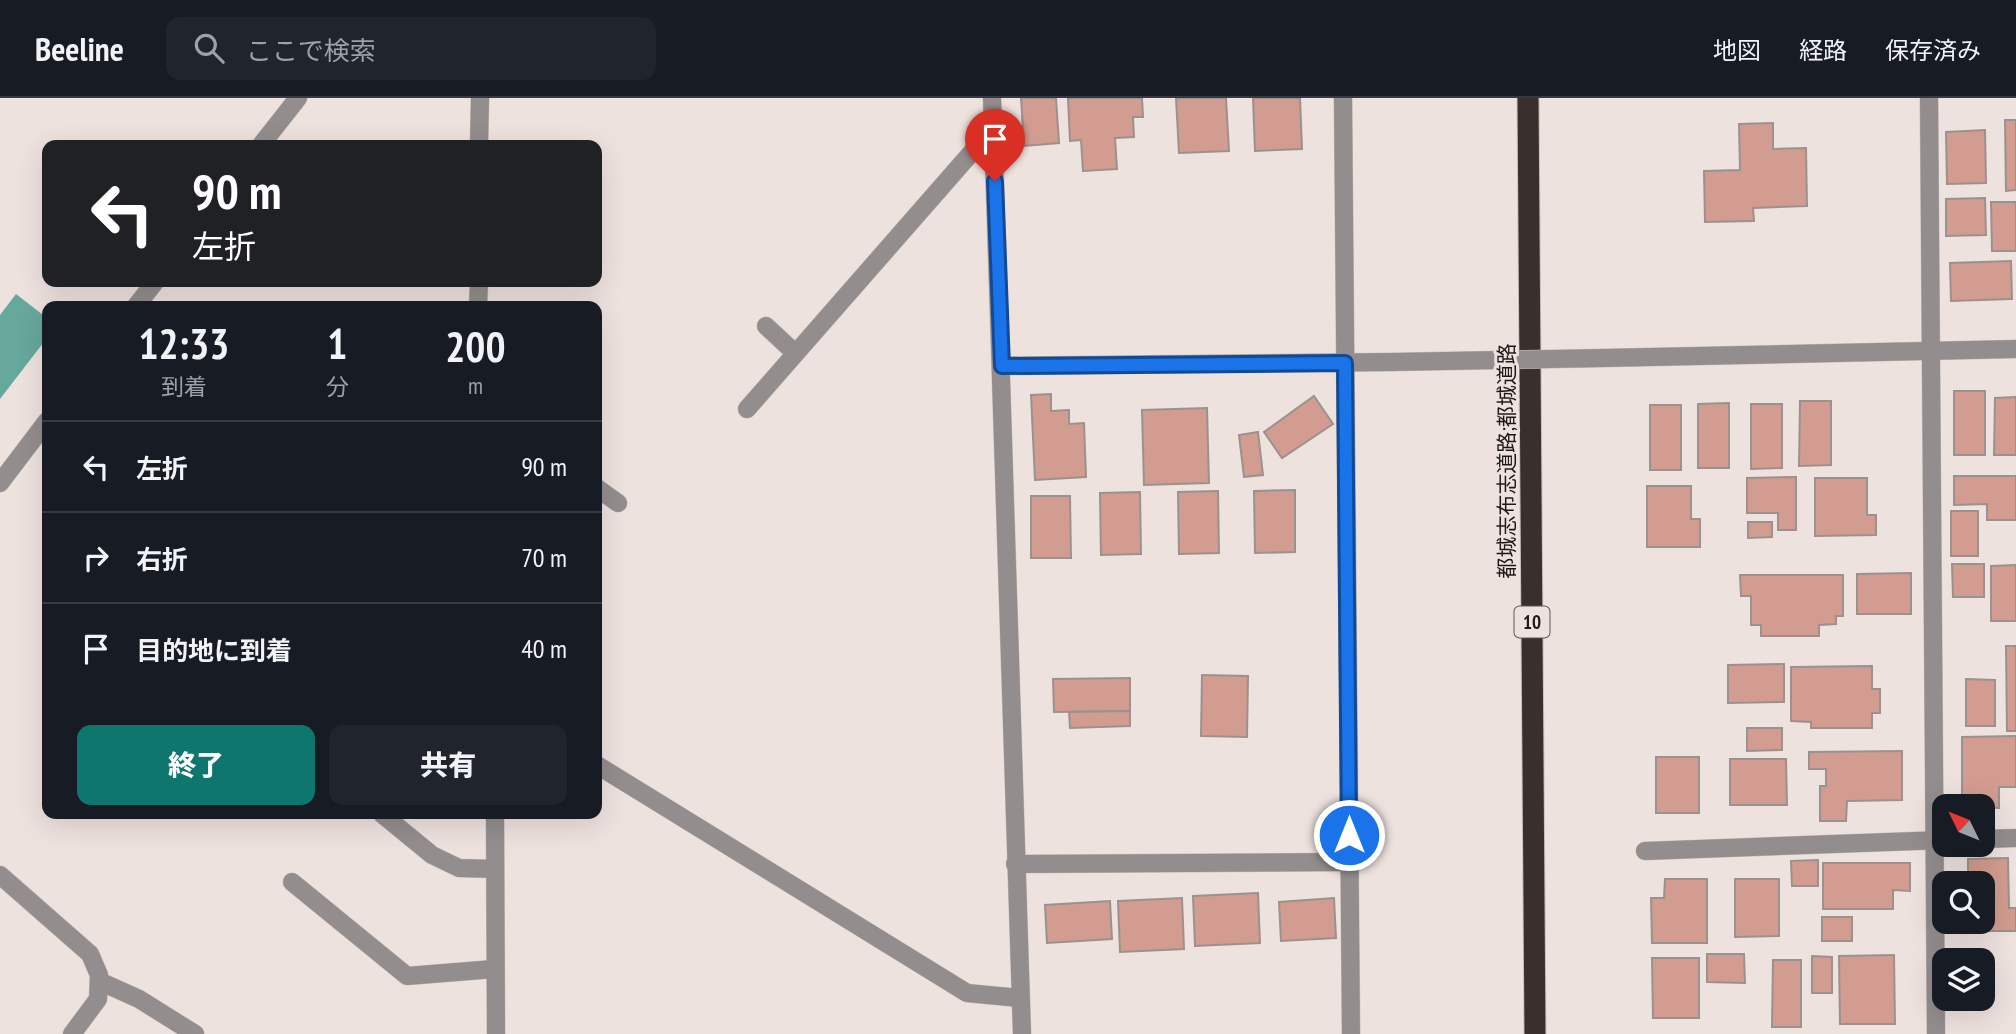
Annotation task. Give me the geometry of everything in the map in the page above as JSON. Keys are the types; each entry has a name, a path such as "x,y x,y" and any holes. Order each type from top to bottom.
{"highway":[{"path":"1521,98 1529,210"},
{"path":"1529,210 1530,98"},
{"name":"都城志布志道路;都城道路","path":"1529,210 1535,1034"}],"street":[{"path":"265,140 298,98"},
{"path":"480,98 480,140"},
{"path":"992,98 1022,1034"},
{"path":"1343,98 1351,1034"},
{"path":"1929,98 1938,794"},
{"path":"747,409 993,128"},
{"path":"140,301 151,287"},
{"path":"766,326 795,354"},
{"path":"1002,366 1345,363 1932,348 2016,349"},
{"path":"0,483 42,428"},
{"path":"602,492 618,503"},
{"path":"602,768 968,993 1019,998"},
{"path":"388,819 432,855 459,868 495,869"},
{"path":"495,819 496,1034"},
{"path":"1995,839 2016,838"},
{"path":"1645,851 1932,840"},
{"path":"1936,1034 1939,858"},
{"path":"1015,864 1350,862"},
{"path":"0,875 90,954 99,981 98,999 72,1034"},
{"path":"292,882 407,976 494,969"},
{"path":"99,981 139,999 195,1034"}],"water":[{"path":"16,294 42,314 42,344 0,399 0,315"}],"building":[{"path":"1021,98 1056,98 1059,143 1024,146"},
{"path":"1068,98 1142,98 1143,117 1133,117 1134,137 1115,138 1117,169 1083,171 1081,140 1070,141"},
{"path":"1176,98 1226,98 1229,151 1179,153"},
{"path":"1253,98 1300,98 1302,149 1255,151"},
{"path":"2005,120 2016,120 2016,190 2006,191"},
{"path":"1773,123 1773,149 1806,148 1807,206 1753,208 1754,221 1705,222 1704,171 1740,170 1739,124"},
{"path":"1985,130 1986,183 1947,184 1946,132"},
{"path":"1985,198 1986,235 1946,236 1946,199"},
{"path":"1991,202 2016,202 2016,251 1992,251"},
{"path":"2011,261 2012,299 1951,301 1950,263"},
{"path":"1954,391 1985,391 1985,455 1954,455"},
{"path":"1051,394 1051,411 1069,410 1069,424 1084,423 1086,477 1035,480 1031,395"},
{"path":"1314,396 1333,424 1282,458 1264,432"},
{"path":"2016,397 2016,455 1994,455 1995,398"},
{"path":"1800,401 1831,401 1831,465 1799,466"},
{"path":"1729,403 1729,468 1698,468 1698,404"},
{"path":"1751,404 1782,404 1782,468 1751,469"},
{"path":"1650,405 1681,405 1681,470 1650,470"},
{"path":"1207,408 1209,483 1144,485 1142,410"},
{"path":"1258,432 1263,475 1244,477 1239,435"},
{"path":"1954,476 2016,476 2016,520 1987,520 1987,504 1954,505"},
{"path":"1796,477 1796,530 1778,530 1778,513 1747,513 1747,478"},
{"path":"1815,478 1867,478 1867,515 1876,515 1876,535 1815,536"},
{"path":"1647,486 1691,486 1691,519 1700,519 1700,547 1647,547"},
{"path":"1295,490 1295,552 1255,553 1254,491"},
{"path":"1218,491 1219,553 1179,554 1178,492"},
{"path":"1140,492 1141,554 1101,555 1100,493"},
{"path":"1031,496 1070,496 1071,558 1031,558"},
{"path":"1951,511 1978,511 1978,556 1951,556"},
{"path":"1748,522 1772,522 1772,537 1748,538"},
{"path":"1952,564 1984,564 1984,597 1953,597"},
{"path":"2016,565 2016,621 1991,621 1991,566"},
{"path":"1911,573 1911,614 1857,614 1857,574"},
{"path":"1740,575 1843,575 1843,616 1836,616 1836,624 1819,625 1819,636 1761,636 1761,625 1751,625 1751,596 1741,596"},
{"path":"2006,646 2016,646 2016,731 2007,731"},
{"path":"1784,664 1784,702 1728,703 1728,665"},
{"path":"1872,666 1872,689 1880,689 1880,713 1872,713 1872,728 1811,728 1811,722 1791,721 1791,667"},
{"path":"1202,675 1248,676 1247,737 1201,736"},
{"path":"1130,678 1130,711 1054,712 1053,679"},
{"path":"1966,679 1995,680 1995,726 1966,726"},
{"path":"1130,711 1130,726 1070,728 1069,712"},
{"path":"1747,728 1782,728 1782,750 1747,751"},
{"path":"2016,736 2016,787 1999,787 1999,808 1995,808 1995,794 1962,794 1962,737"},
{"path":"1902,751 1902,800 1847,801 1846,821 1820,821 1820,786 1826,786 1826,769 1809,769 1809,752"},
{"path":"1656,757 1699,757 1699,813 1656,813"},
{"path":"1730,759 1786,759 1787,805 1730,805"},
{"path":"2008,858 2009,908 2016,908 2016,931 1995,931 1995,871 1968,871 1968,859"},
{"path":"1818,860 1818,886 1792,886 1791,861"},
{"path":"1823,863 1910,863 1910,891 1893,890 1893,909 1823,909"},
{"path":"1665,879 1707,879 1707,943 1652,943 1651,898 1664,898"},
{"path":"1735,879 1779,879 1779,936 1735,937"},
{"path":"1258,893 1260,943 1195,946 1193,896"},
{"path":"1182,898 1184,949 1120,952 1118,901"},
{"path":"1334,898 1336,938 1281,941 1279,902"},
{"path":"1110,901 1112,939 1047,943 1045,905"},
{"path":"1822,917 1852,917 1852,941 1822,941"},
{"path":"1707,954 1744,954 1745,983 1707,982"},
{"path":"1894,955 1895,1024 1840,1024 1839,956"},
{"path":"1812,956 1832,957 1832,993 1812,993"},
{"path":"1652,958 1699,958 1699,1018 1653,1018"},
{"path":"1773,960 1801,960 1801,1027 1772,1027"}],"route":[{"path":"995,181 1002,366 1345,363 1349,835"}]}
